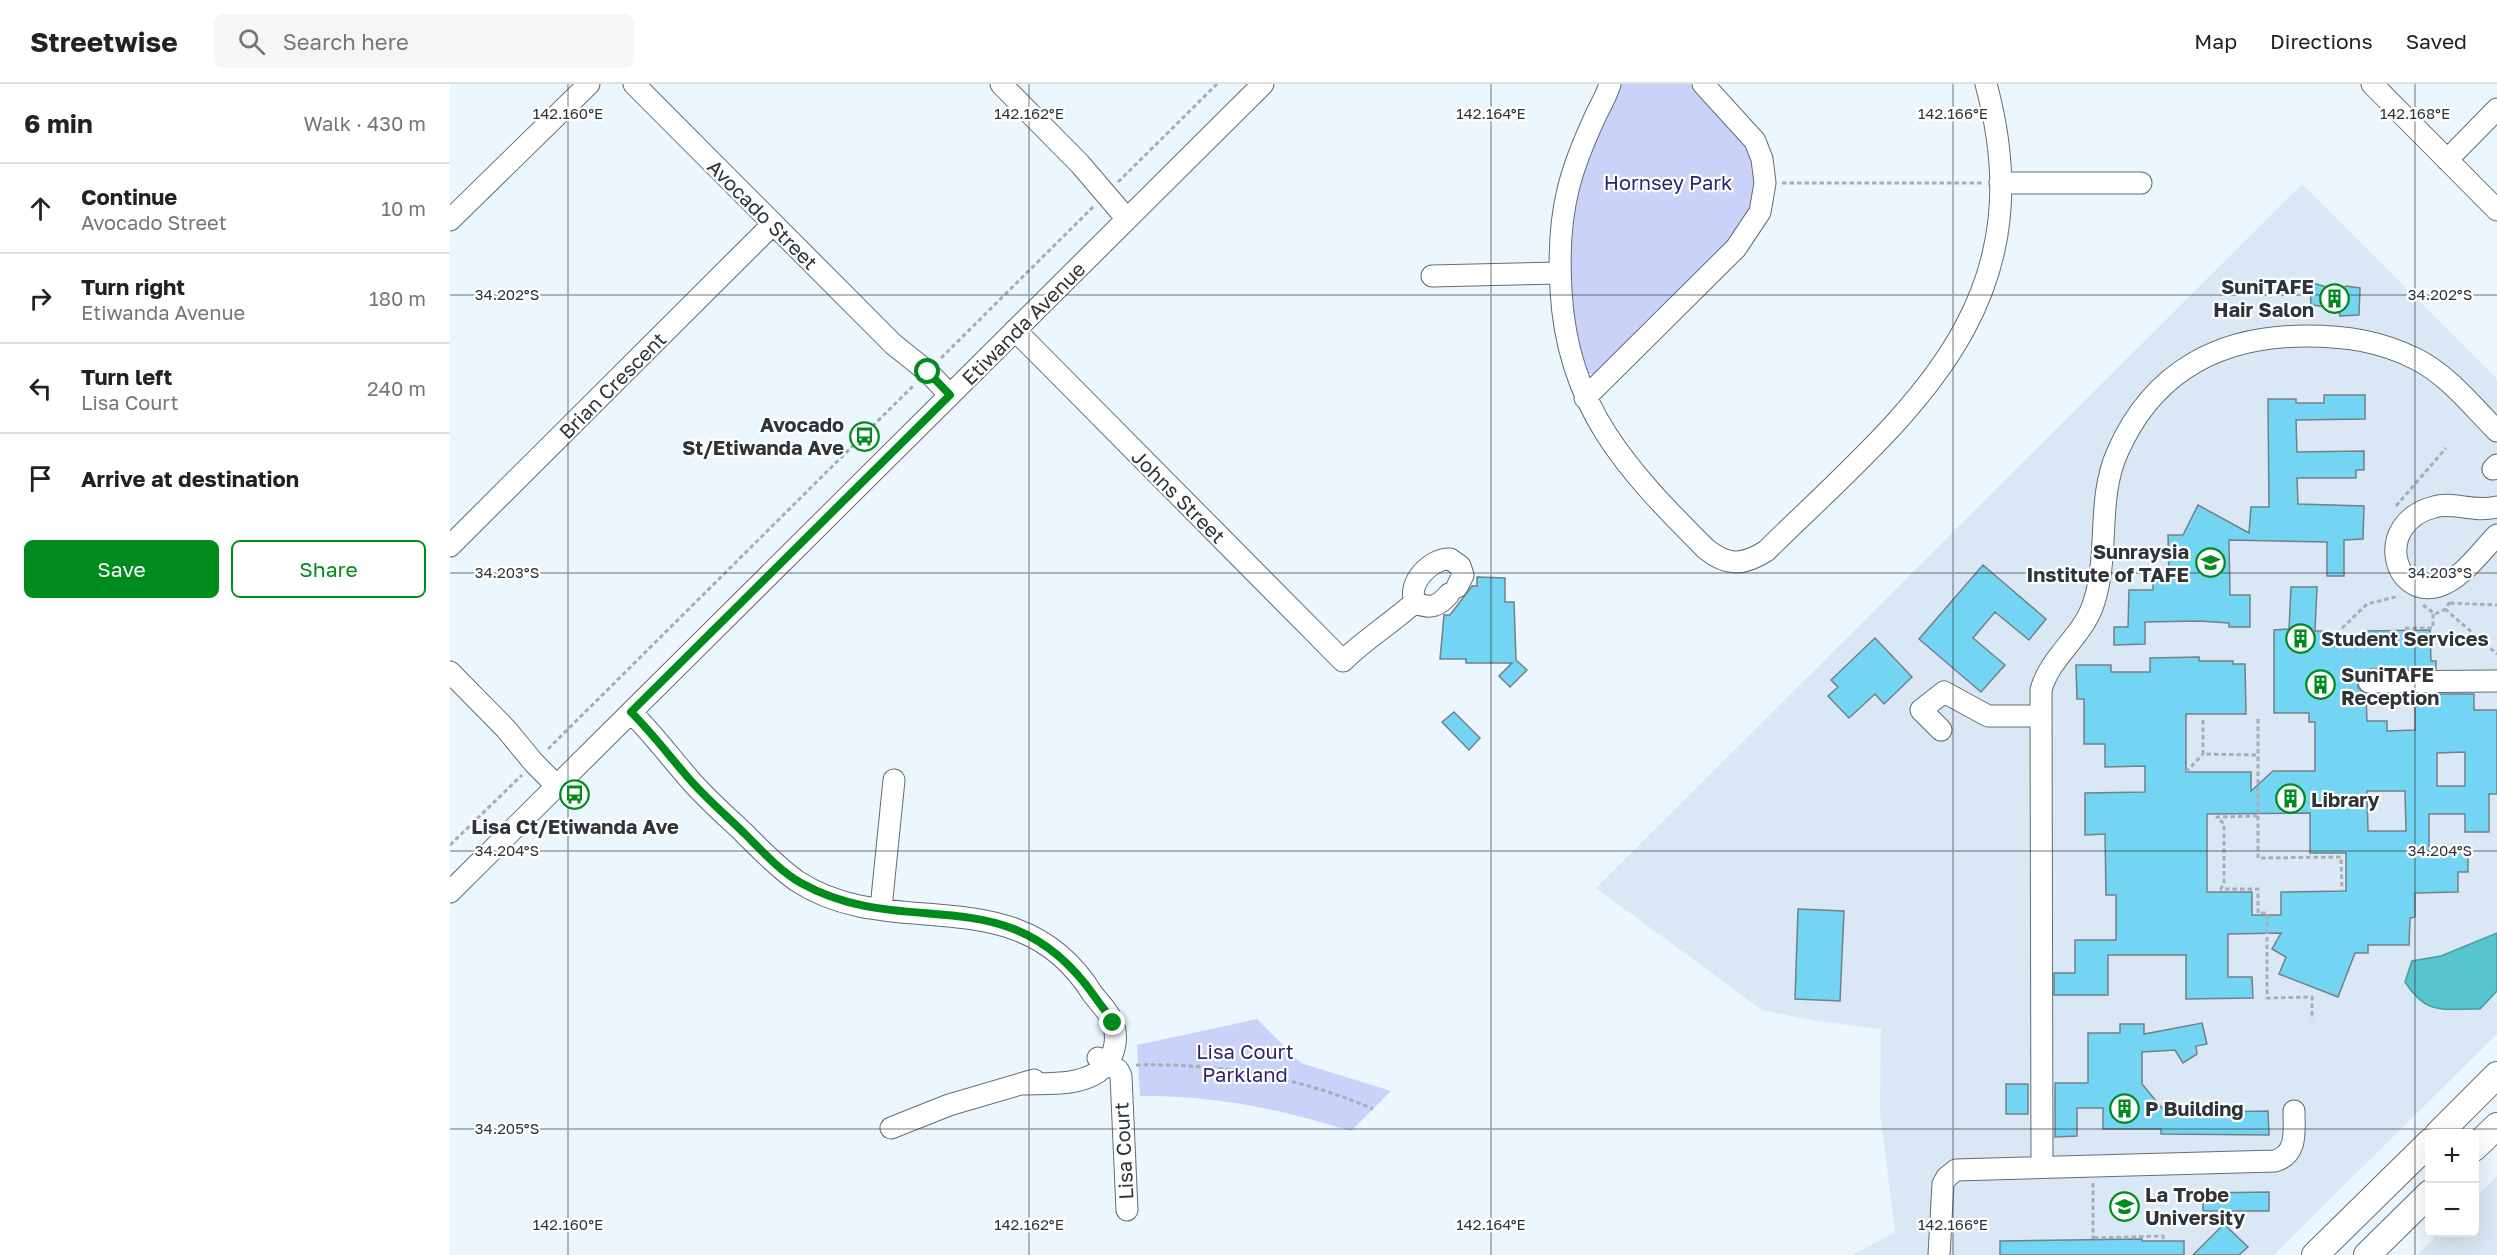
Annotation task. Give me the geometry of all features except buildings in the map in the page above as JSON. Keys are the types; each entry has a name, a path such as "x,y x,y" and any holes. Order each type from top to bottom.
{"main road":[{"path":"2443,1129 2497,1075"},
{"path":"2479,1144 2497,1126"},
{"path":"2315,1255 2425,1147"},
{"path":"2367,1255 2425,1198"}],"street":[{"path":"450,220 589,84"},
{"name":"Avocado Street","path":"634,84 946,399"},
{"path":"1000,84 1131,215"},
{"name":"Etiwanda Avenue","path":"450,892 1263,84"},
{"path":"1610,84 1584,141 1567,192 1561,236 1560,273 1567,339 1585,398 1597,421 1636,476 1706,549 1728,562 1737,564 1755,558 1773,544 1903,416 1945,365 1966,330 1980,298 1998,227 1999,148 1986,84"},
{"path":"1585,398 1736,248 1760,212 1765,183 1762,159 1755,141 1703,84"},
{"path":"2372,84 2497,210"},
{"path":"2447,160 2497,109"},
{"path":"2000,183 2141,183"},
{"name":"Brian Crescent","path":"450,546 774,224"},
{"path":"1432,276 1560,273"},
{"name":"Johns Street","path":"1015,330 1343,661 1364,641 1384,629 1415,602"},
{"path":"2042,1167 2043,891 2040,716 2045,677 2086,621 2093,605 2102,564 2106,485 2118,450 2150,398 2183,369 2204,357 2249,341 2301,336 2367,340 2416,359 2435,371 2497,431"},
{"path":"2497,507 2476,511 2443,506 2427,510 2411,520 2397,535 2395,555 2398,566 2411,580 2430,587 2440,586 2461,572 2497,535"},
{"path":"1450,559 1460,566 1463,575 1453,591 1434,606 1424,606 1415,602 1412,592 1416,581 1439,561 1450,559"},
{"path":"450,672 560,782"},
{"path":"2369,682 2497,681"},
{"path":"1941,730 1921,710 1944,692 1988,716 2040,716"},
{"path":"626,717 657,739 686,776 765,855 797,881 837,899 881,908 983,919 1023,932 1056,952 1072,966 1096,998 1104,1038 1102,1063 949,1105 891,1128"},
{"path":"881,908 894,780"},
{"name":"Lisa Court","path":"1102,1063 1120,1092 1127,1210"},
{"path":"1939,1255 1943,1185 1949,1174 1968,1168 2275,1161 2288,1155 2292,1147 2295,1111"}],"path":[{"path":"450,845 1217,84"},
{"path":"1765,183 2000,183"},
{"path":"2397,504 2446,448"},
{"path":"2326,644 2367,604 2390,596 2408,595"},
{"path":"2450,603 2497,605"},
{"path":"2445,609 2497,654"},
{"path":"2405,628 2433,628 2433,613"},
{"path":"2258,719 2259,858 2341,858 2342,891"},
{"path":"2186,772 2203,754 2203,720"},
{"path":"2203,754 2257,755"},
{"path":"2258,816 2217,817 2224,824 2224,882 2221,890 2258,889 2259,913 2267,913 2267,998 2290,1000 2312,997 2313,1019"},
{"path":"1134,1065 1242,1070 1327,1092 1372,1109"},
{"path":"2093,1166 2094,1238 2163,1236 2163,1241"}],"shaded area":[{"name":"Sunraysia Institute of TAFE","path":"2302,184 2497,379 2497,1034 2274,1255 1853,1255 1895,1232 1880,1112 1881,1029 1816,1021 1762,1010 1596,888"},
{"path":"2497,933 2497,991 2480,1009 2446,1009 2429,1006 2413,993 2405,982 2412,961 2441,956"},
{"path":"2497,1176 2497,1255 2417,1255 2436,1237 2479,1237 2479,1194"}],"green space":[{"name":"Hornsey Park","path":"1619,84 1691,84 1730,123 1741,138 1750,153 1757,187 1752,210 1736,235 1595,375 1587,373 1573,330 1568,231 1586,155"},
{"name":"Lisa Court Parkland","path":"1257,1019 1301,1063 1391,1091 1351,1131 1299,1116 1247,1105 1194,1098 1140,1096 1137,1045"}],"place":[{"name":"SuniTAFE Hair Salon","path":"2335,298"},
{"name":"Avocado St/Etiwanda Ave","path":"865,436"},
{"name":"Sunraysia Institute of TAFE","path":"2210,563"},
{"name":"Student Services","path":"2300,638"},
{"name":"SuniTAFE Reception","path":"2320,685"},
{"name":"Lisa Ct/Etiwanda Ave","path":"575,795"},
{"name":"Library","path":"2290,799"},
{"name":"P Building","path":"2124,1108"},
{"name":"La Trobe University","path":"2124,1206"}],"route":[{"path":"928,372 950,395 631,712 657,739 686,776 765,855 797,881 837,899 858,904 983,919 1005,924 1023,932 1039,940 1072,966 1113,1023"}]}
